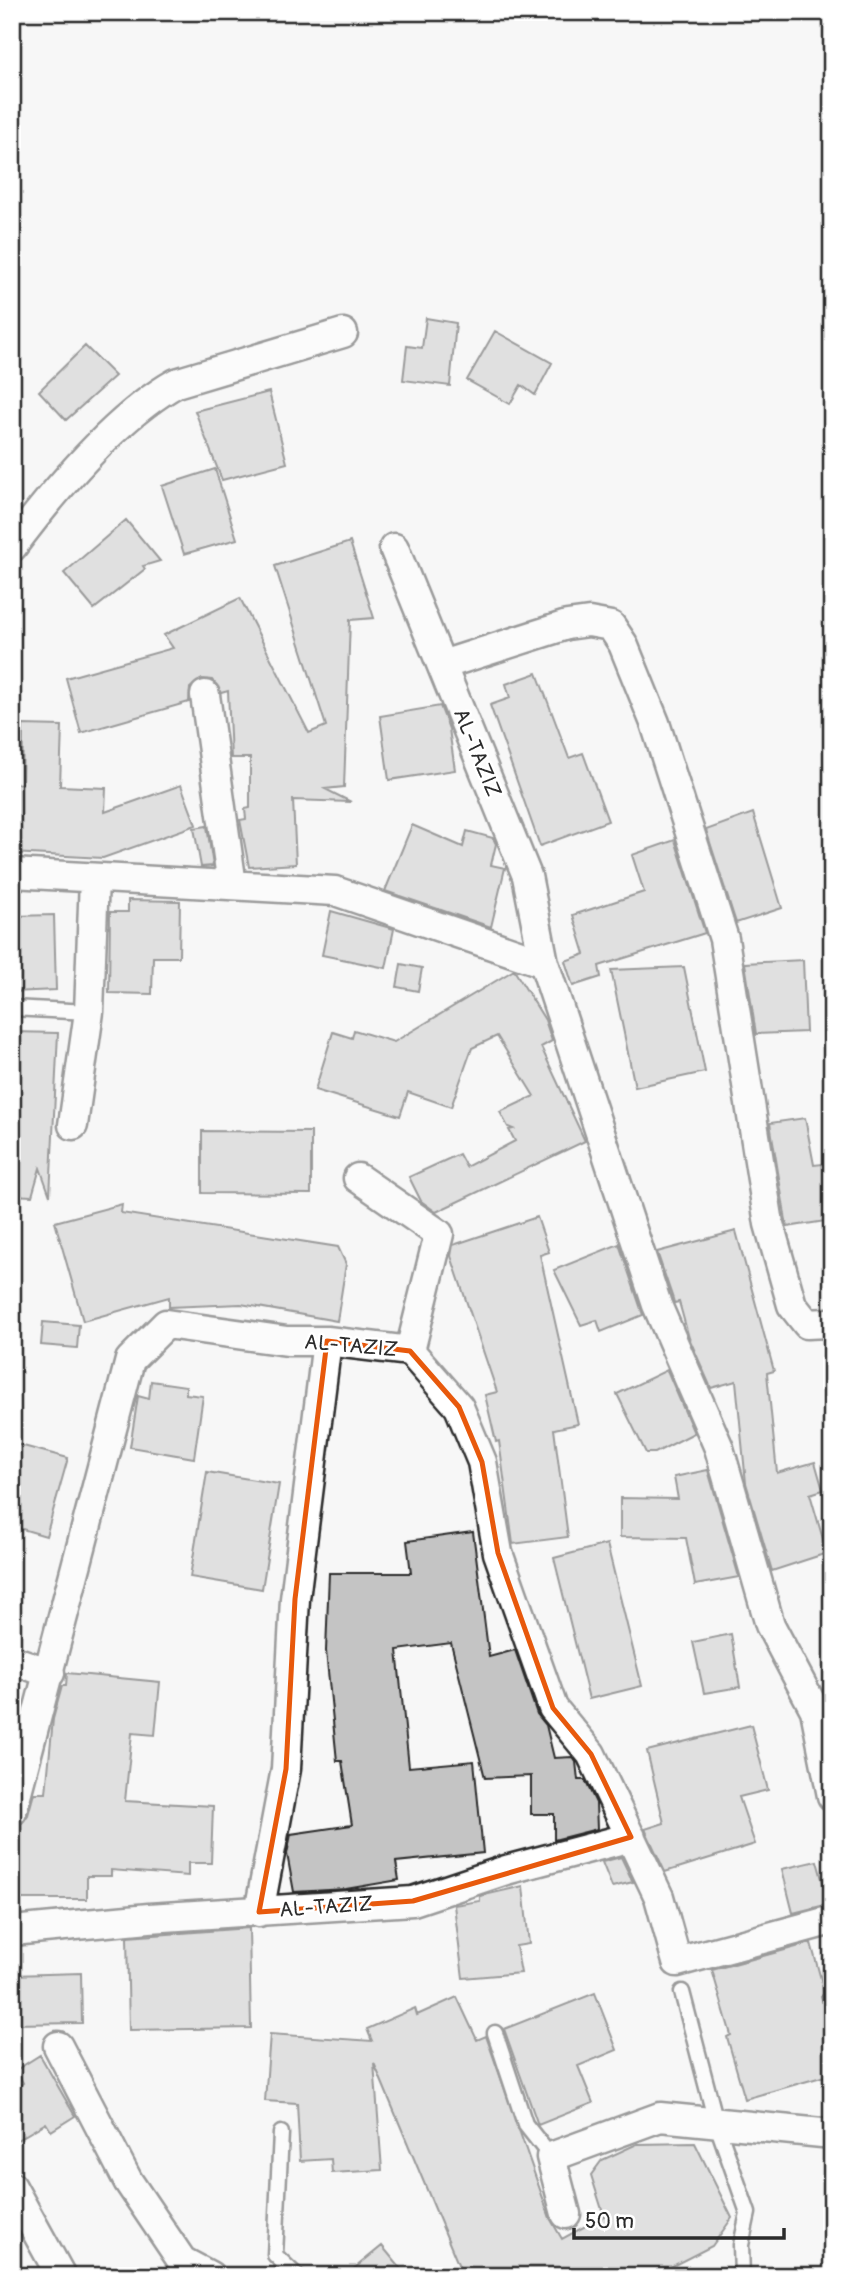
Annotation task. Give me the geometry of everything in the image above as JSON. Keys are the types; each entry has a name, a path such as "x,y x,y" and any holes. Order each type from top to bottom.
{"street":[{"path":"12,547 56,489 154,396 176,383 343,333"},
{"name":"AL-TAZIZ","path":"394,548 527,876 544,963 657,1305 719,1448 770,1625 816,1710 832,1796"},
{"path":"442,666 568,625 589,622 611,626 623,644 654,723 724,939 769,1224 792,1305 807,1324 827,1323"},
{"path":"205,695 232,886"},
{"path":"12,873 335,891 544,963"},
{"path":"73,1125 89,1013 94,878"},
{"path":"358,1178 439,1234 410,1351"},
{"name":"AL-TAZIZ","path":"12,1811 51,1672 130,1360 166,1324 286,1341 327,1341 410,1351 459,1407 482,1462 498,1552 553,1708 591,1754 659,1897 677,1962 832,1920"},
{"path":"259,1912 286,1769 295,1599 327,1341"},
{"path":"12,1660 51,1672"},
{"name":"AL-TAZIZ","path":"12,1931 149,1918 413,1901 506,1870 631,1837"},
{"path":"58,2046 128,2181 182,2261 210,2276"},
{"path":"566,2214 551,2157 660,2117 832,2134"},
{"path":"12,2188 61,2276"}],"lane":[{"path":"12,1007 89,1013"},
{"path":"682,1992 716,2122 748,2213 741,2245 742,2276"},
{"path":"495,2033 525,2124 551,2157"},
{"path":"281,2133 275,2255 297,2276"}],"highlighted area":[{"path":"327,1341 410,1351 459,1407 482,1462 498,1553 553,1708 591,1754 631,1837 413,1901 259,1912 286,1769 295,1599"}],"building":[{"path":"426,318 456,323 450,386 403,380 407,346 422,348"},
{"path":"495,331 552,363 535,395 521,385 510,404 467,380"},
{"path":"85,346 115,376 66,420 39,391"},
{"path":"269,392 287,463 222,480 195,411"},
{"path":"215,469 237,539 184,554 162,486"},
{"path":"126,520 160,561 143,566 145,569 94,609 64,573"},
{"path":"350,542 374,618 350,620 344,787 325,789 351,802 293,800 296,864 249,867 240,820 246,819 245,809 250,808 250,758 231,758 228,691 221,693 212,680 202,679 190,688 189,702 81,733 66,678 173,648 164,635 240,598 309,733 326,726 275,566"},
{"path":"537,673 569,758 583,753 608,821 540,846 490,705 510,698 506,684"},
{"path":"440,706 449,729 455,770 389,780 380,716"},
{"path":"23,725 62,726 60,786 106,788 105,812 181,785 196,825 103,858 12,853 12,783 22,784"},
{"path":"753,813 782,908 736,923 706,830"},
{"path":"412,825 463,847 467,831 493,838 496,844 491,865 505,868 491,927 385,891"},
{"path":"207,826 213,866 201,867 194,828"},
{"path":"675,840 705,933 599,966 601,977 573,986 565,961 585,954 573,915 644,892 632,855"},
{"path":"128,900 180,901 179,957 153,957 152,994 109,993 110,912 128,912"},
{"path":"331,911 394,929 386,968 322,955"},
{"path":"54,915 56,990 12,992 12,916"},
{"path":"803,960 806,1032 756,1034 745,963"},
{"path":"401,964 422,968 418,991 397,987"},
{"path":"684,967 705,1072 635,1087 611,970"},
{"path":"514,970 545,1020 552,1041 541,1047 585,1141 436,1212 421,1201 409,1177 459,1154 466,1167 515,1141 509,1130 513,1129 508,1127 500,1112 534,1096 497,1036 472,1048 451,1107 408,1092 400,1116 315,1090 333,1032 352,1038 354,1030 394,1042"},
{"path":"12,1032 58,1033 50,1196 40,1168 32,1196 12,1195"},
{"path":"805,1118 814,1165 832,1163 832,1220 787,1227 770,1123"},
{"path":"202,1131 311,1132 311,1194 202,1193"},
{"path":"122,1204 121,1213 338,1247 346,1264 337,1321 241,1304 169,1307 169,1297 83,1321 55,1222"},
{"path":"537,1217 549,1252 540,1255 578,1424 554,1429 568,1537 513,1544 499,1441 496,1442 485,1395 497,1392 451,1256 453,1245"},
{"path":"736,1231 774,1371 767,1373 777,1473 815,1462 823,1490 810,1494 827,1553 772,1571 746,1483 736,1381 711,1388 689,1338 679,1302 674,1303 657,1252"},
{"path":"619,1244 643,1315 601,1332 597,1320 581,1325 554,1270"},
{"path":"43,1322 79,1325 77,1348 41,1345"},
{"path":"667,1370 694,1433 655,1453 646,1453 617,1394"},
{"path":"151,1381 186,1386 186,1394 203,1396 194,1458 130,1447 138,1396 149,1399"},
{"path":"12,1443 68,1458 46,1536 12,1526"},
{"path":"708,1470 739,1577 695,1585 686,1538 620,1537 620,1498 678,1499 674,1477"},
{"path":"207,1472 279,1484 262,1589 190,1577"},
{"path":"473,1532 489,1657 515,1650 537,1714 546,1725 554,1758 572,1757 576,1762 578,1780 585,1780 596,1803 597,1829 554,1840 554,1814 531,1814 531,1776 485,1778 451,1643 397,1650 409,1767 474,1761 483,1853 396,1862 399,1880 346,1889 294,1892 287,1854 291,1834 352,1825 342,1761 337,1761 326,1651 329,1573 411,1573 407,1541"},
{"path":"607,1544 642,1686 589,1699 554,1558"},
{"path":"731,1634 740,1687 704,1693 693,1642"},
{"path":"67,1673 160,1682 155,1735 132,1733 125,1801 213,1806 211,1863 188,1863 188,1876 111,1870 111,1876 87,1876 87,1899 21,1899 21,1824 28,1815 34,1793 46,1793 53,1719 62,1686 66,1686"},
{"path":"751,1725 768,1790 739,1797 755,1844 665,1872 645,1829 664,1823 647,1751"},
{"path":"621,1857 633,1882 612,1887 602,1862"},
{"path":"817,1861 829,1904 793,1913 782,1869"},
{"path":"523,1886 529,1944 516,1946 521,1973 463,1978 454,1905 480,1901 480,1896"},
{"path":"249,1928 251,2028 129,2030 127,1937"},
{"path":"811,1943 825,1994 821,1996 832,2034 832,2074 745,2099 727,2037 731,2035 712,1970"},
{"path":"81,1973 82,2023 12,2024 12,1975"},
{"path":"595,1993 617,2050 578,2066 593,2103 538,2125 504,2029"},
{"path":"457,1997 477,2040 486,2036 550,2218 562,2239 604,2216 591,2175 602,2160 637,2144 695,2143 732,2218 712,2246 653,2276 463,2276 374,2063 382,2170 332,2173 331,2159 300,2161 297,2103 265,2101 270,2034 372,2041 367,2029 415,2008 417,2015"},
{"path":"40,2055 75,2116 51,2131 46,2123 12,2143 12,2090 23,2083 16,2070"},
{"path":"382,2246 407,2276 345,2276"}]}
